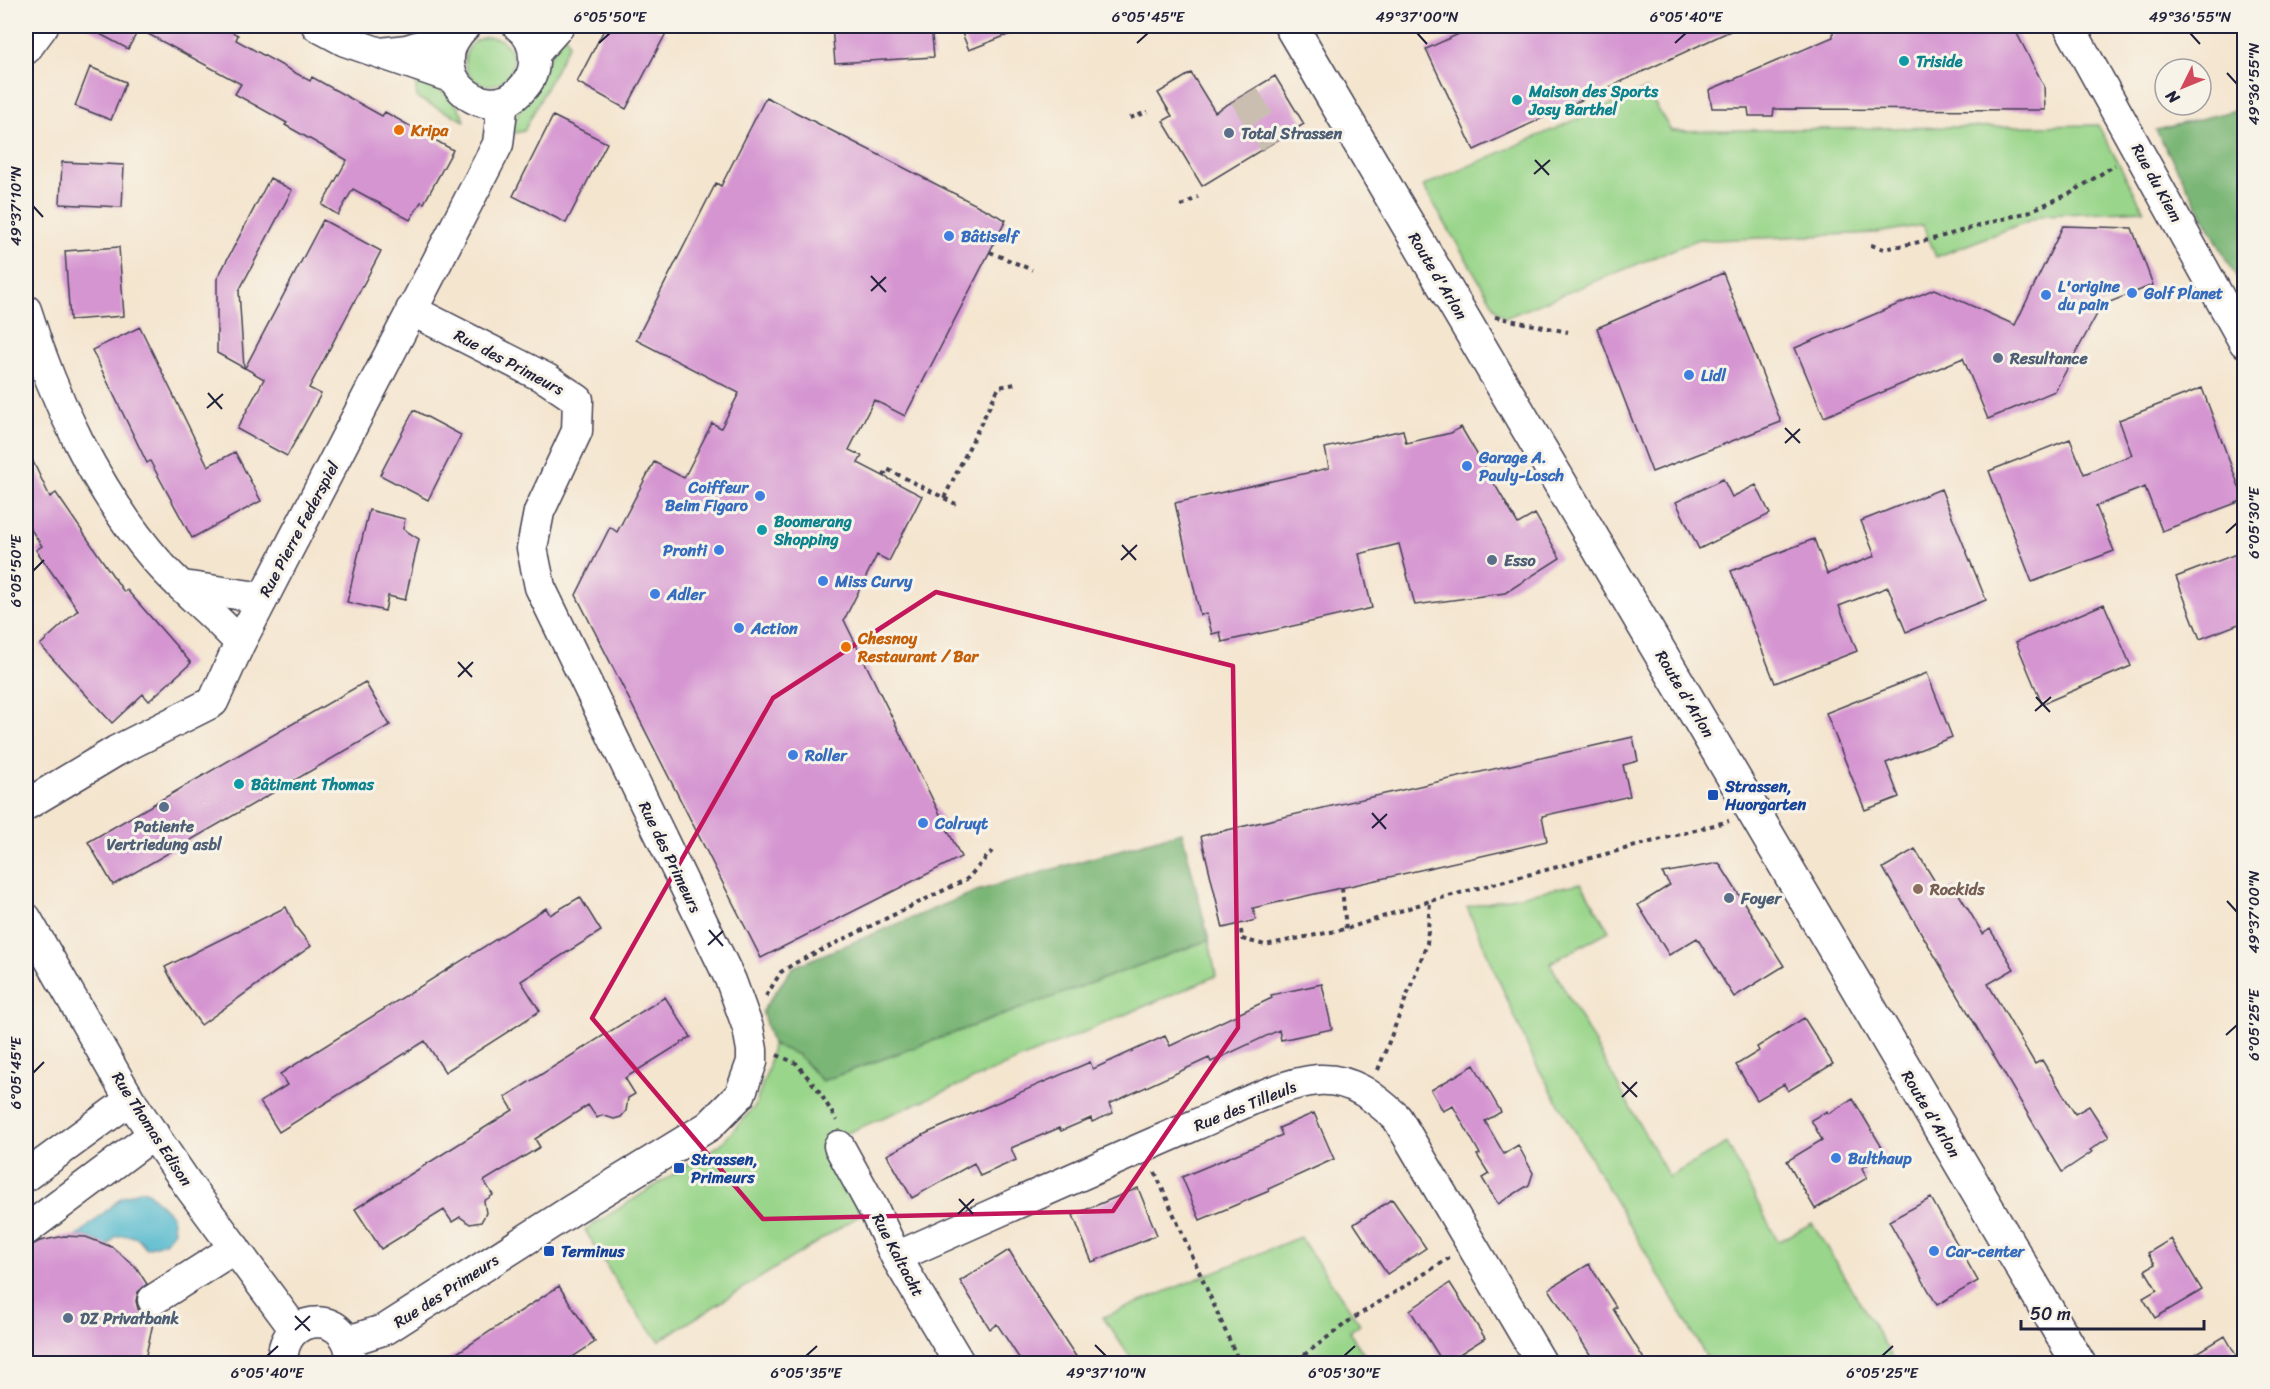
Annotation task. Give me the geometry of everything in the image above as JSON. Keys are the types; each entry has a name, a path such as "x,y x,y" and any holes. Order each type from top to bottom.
{"main road":[{"name":"Route d'Arlon","path":"1291,26 2079,1364"}],"street":[{"path":"26,49 43,26"},
{"path":"317,26 345,41 378,54 453,78"},
{"path":"461,29 450,48 449,63 453,78 462,91 489,100 517,94 528,83 534,69 534,53 530,39 518,26"},
{"path":"534,53 559,26"},
{"name":"Rue du Kiem","path":"2068,26 2244,342"},
{"path":"378,54 407,50 461,29"},
{"name":"Rue Pierre Federspiel","path":"26,805 116,751 213,702 240,643 498,144 489,100"},
{"path":"26,310 33,358 101,482 156,560 240,643"},
{"name":"Rue des Primeurs","path":"295,1329 318,1322 329,1324 339,1330 350,1352 572,1210 709,1126 740,1095 752,1062 750,1039 730,981 540,587 532,548 533,539 539,512 577,430 578,400 547,379 411,310"},
{"path":"183,585 263,598"},
{"name":"Rue Thomas Edison","path":"26,918 130,1100 234,1248 295,1329"},
{"name":"Rue des Tilleuls","path":"896,1257 1291,1084 1320,1080 1342,1083 1369,1093 1397,1118 1542,1364"},
{"path":"26,1176 130,1100"},
{"path":"26,1230 154,1134"},
{"name":"Rue Kaltacht","path":"839,1146 874,1210 896,1257 960,1364"},
{"path":"153,1300 234,1248"},
{"path":"283,1364 285,1344 295,1329"}],"path":[{"path":"1130,118 1148,112"},
{"path":"1871,245 1884,249 1929,240 2028,212 2071,193 2138,150"},
{"path":"1181,206 1198,196"},
{"path":"990,252 1032,270"},
{"path":"1458,309 1568,332"},
{"path":"944,498 999,387 1015,384"},
{"path":"884,477 887,469 956,504"},
{"path":"1241,930 1242,939 1265,945 1346,929 1430,901 1755,814"},
{"path":"839,1146 843,1133 819,1091 796,1063 771,1052 750,1039 772,985 781,972 788,968 967,879 993,851"},
{"path":"1342,888 1346,929"},
{"path":"1369,1093 1427,944 1430,901"},
{"path":"1143,1148 1240,1364"},
{"path":"1304,1355 1349,1321 1472,1244"}],"highlighted area":[{"path":"936,592 1233,666 1238,1028 1113,1211 763,1219 592,1018 773,698"}],"green space":[{"path":"565,34 569,44 524,131 509,134 533,82"},
{"path":"484,37 494,37 509,47 513,61 512,70 503,81 494,85 484,85 469,75 465,66 465,56 475,41"},
{"path":"415,78 431,85 452,99 465,121 417,98"},
{"path":"1646,89 1671,131 2098,125 2144,210 2044,215 1936,257 1923,225 1877,233 1699,239 1505,318 1497,311 1423,186"},
{"path":"2244,108 2244,291 2156,130"},
{"path":"1182,832 1209,940 822,1081 798,1055 772,1044 762,1011 793,967 977,891"},
{"path":"1581,883 1609,931 1550,963 1669,1177 1727,1143 1778,1242 1812,1223 1896,1363 1710,1363 1534,1061 1467,907"},
{"path":"1209,940 1216,976 821,1144 862,1214 659,1341 626,1298 585,1230 721,1144 755,1106 769,1066 772,1044 798,1055 822,1081"},
{"path":"1300,1237 1360,1324 1349,1332 1370,1363 1134,1363 1103,1317"}],"water":[{"path":"141,1190 148,1192 172,1216 174,1231 165,1242 146,1248 137,1238 124,1236 115,1237 108,1246 86,1237 76,1237 121,1198"}],"building":[{"path":"85,26 220,26 238,35 236,40 310,81 312,77 382,116 385,112 453,150 424,203 421,202 410,220 353,189 338,215 322,205 347,160 235,94 241,84 139,29 128,49"},
{"path":"606,26 652,26 666,33 626,109 577,82"},
{"path":"832,26 931,26 934,57 835,63"},
{"path":"959,26 1028,26 1028,27 969,50"},
{"name":"Maison des Sports Josy Barthel","path":"1476,26 1741,26 1474,150 1426,49"},
{"name":"Triside","path":"1833,26 2013,26 2044,86 2045,110 1774,109 1773,116 1749,116 1748,108 1712,108 1709,90 1833,37"},
{"path":"90,67 126,82 111,120 75,106"},
{"name":"Total Strassen","path":"1191,73 1215,112 1275,76 1304,124 1202,186 1163,121 1172,116 1158,93"},
{"name":"Boomerang Shopping","path":"766,97 1006,220 905,416 874,400 849,450 862,456 858,463 922,496 889,561 877,555 844,620 961,857 761,958 576,595 610,527 617,532 654,462 684,478 712,423 721,428 739,393 636,340 716,183 721,186"},
{"path":"553,116 607,143 566,223 513,196"},
{"path":"62,162 124,165 122,207 60,204"},
{"path":"270,178 292,190 239,291 244,368 217,353 217,279"},
{"path":"323,220 381,251 309,388 321,394 287,456 237,429 264,379 245,368"},
{"path":"2063,226 2132,228 2153,285 2102,305 2055,391 1988,419 1963,358 1824,417 1795,348 1934,289 2015,325"},
{"path":"119,247 124,316 70,320 65,251"},
{"name":"Lidl","path":"1723,273 1781,422 1652,472 1597,328"},
{"path":"140,327 208,466 235,452 261,501 192,538 150,461 147,463 92,350"},
{"path":"2202,388 2244,500 2162,531 2145,487 2096,506 2114,551 2032,582 1989,471 2070,439 2084,474 2132,455 2119,420"},
{"path":"414,410 461,435 428,500 380,475"},
{"path":"1461,427 1518,524 1535,514 1560,558 1505,593 1415,605 1399,544 1359,554 1372,608 1222,642 1220,632 1212,634 1207,614 1200,615 1175,503 1329,468 1325,448 1403,430 1406,443 1451,433"},
{"path":"26,447 50,497 56,493 124,592 127,590 191,663 149,701 143,694 112,723 40,645 78,610 36,550 42,546 26,522"},
{"path":"1723,479 1732,497 1756,485 1770,514 1699,549 1676,502"},
{"path":"1941,489 1986,600 1906,632 1888,587 1839,606 1857,651 1775,683 1731,571 1814,539 1827,574 1875,556 1861,521"},
{"path":"369,510 405,519 403,529 419,539 405,600 388,596 385,611 347,602"},
{"path":"2244,551 2244,622 2200,639 2176,577"},
{"path":"2104,604 2131,666 2042,704 2016,642"},
{"path":"1927,673 1952,737 1886,763 1899,797 1865,810 1826,713"},
{"name":"Bâtiment Thomas","path":"365,682 390,725 113,885 88,842"},
{"path":"1633,737 1638,761 1623,765 1630,796 1542,816 1547,841 1253,908 1256,920 1223,928 1201,836"},
{"path":"1915,849 1942,893 1954,886 1983,934 1990,929 2014,969 1988,984 2035,1064 2042,1060 2075,1114 2089,1106 2109,1137 2090,1150 2092,1152 2062,1172 1883,868"},
{"path":"1719,863 1784,966 1734,997 1697,938 1669,955 1638,905 1670,885 1662,873"},
{"path":"580,897 601,931 521,981 540,1011 445,1072 425,1041 279,1132 260,1102 287,1085 280,1074 546,908 550,915"},
{"path":"286,907 295,926 311,946 201,1025 179,994 165,967"},
{"path":"1322,984 1332,1029 1281,1040 1279,1030 1211,1062 1209,1058 1109,1104 1113,1113 1092,1122 1091,1118 1061,1131 1059,1128 1011,1148 1016,1160 980,1176 974,1163 912,1198 887,1155 927,1133 1090,1062 1093,1069 1165,1036 1170,1046 1272,998 1271,995"},
{"path":"665,997 691,1037 625,1078 635,1094 628,1098 626,1111 621,1117 614,1119 602,1115 597,1118 588,1105 535,1139 540,1147 484,1181 493,1195 484,1201 486,1213 481,1222 470,1224 460,1217 452,1222 444,1210 381,1249 355,1209 513,1110 505,1097"},
{"path":"1804,1018 1833,1064 1788,1091 1784,1084 1757,1100 1736,1065 1759,1051 1757,1047"},
{"path":"1474,1065 1501,1112 1485,1121 1504,1154 1518,1145 1533,1173 1529,1185 1498,1204 1482,1178 1489,1174 1477,1155 1480,1154 1453,1106 1443,1111 1431,1090"},
{"name":"Bulthaup","path":"1853,1099 1886,1154 1862,1168 1867,1178 1815,1209 1787,1161 1822,1140 1811,1120 1827,1111 1828,1114"},
{"path":"1314,1113 1334,1159 1268,1189 1269,1191 1200,1220 1182,1177 1282,1135 1279,1128"},
{"path":"1138,1188 1157,1235 1092,1262 1073,1215"},
{"name":"Car-center","path":"1931,1198 1978,1281 1937,1305 1889,1221"},
{"path":"1392,1199 1426,1248 1387,1274 1354,1224"},
{"path":"64,1236 86,1237 112,1247 136,1267 147,1284 138,1292 136,1301 138,1309 145,1315 157,1316 159,1324 153,1323 144,1364 26,1364 26,1248 40,1241"},
{"path":"2171,1239 2202,1290 2155,1318 2143,1298 2157,1290 2145,1270 2155,1264 2148,1253"},
{"path":"1009,1250 1081,1364 1023,1364 997,1324 990,1329 960,1281"},
{"path":"1589,1264 1616,1307 1613,1309 1647,1364 1596,1364 1549,1289"},
{"path":"1450,1283 1485,1338 1444,1364 1410,1310"},
{"path":"559,1286 595,1342 562,1364 440,1364"},
{"path":"2225,1336 2241,1364 2179,1364"}],"tunnel":[{"path":"1244,95 1273,143"}],"place":[{"name":"Triside","path":"1904,61"},
{"name":"Maison des Sports Josy Barthel","path":"1517,100"},
{"name":"Kripa","path":"399,130"},
{"name":"Total Strassen","path":"1229,133"},
{"name":"Bâtiself","path":"949,236"},
{"name":"Golf Planet","path":"2132,293"},
{"name":"L'origine du pain","path":"2046,295"},
{"name":"Resultance","path":"1998,358"},
{"name":"Lidl","path":"1689,375"},
{"name":"Garage A. Pauly-Losch","path":"1467,466"},
{"name":"Coiffeur Beim Figaro","path":"760,496"},
{"name":"Boomerang Shopping","path":"762,530"},
{"name":"Pronti","path":"719,550"},
{"name":"Esso","path":"1492,560"},
{"name":"Miss Curvy","path":"823,581"},
{"name":"Adler","path":"655,594"},
{"name":"Action","path":"739,628"},
{"name":"Chesnoy Restaurant / Bar","path":"846,647"},
{"name":"Roller","path":"793,755"},
{"name":"Bâtiment Thomas","path":"239,784"},
{"name":"Strassen, Huorgarten","path":"1713,795"},
{"name":"Patiente Vertriedung asbl","path":"164,807"},
{"name":"Colruyt","path":"923,823"},
{"name":"Rockids","path":"1918,889"},
{"name":"Foyer","path":"1729,898"},
{"name":"Bulthaup","path":"1836,1158"},
{"name":"Strassen, Primeurs","path":"679,1168"},
{"name":"Terminus","path":"549,1251"},
{"name":"Car-center","path":"1934,1251"},
{"name":"DZ Privatbank","path":"68,1318"}]}
